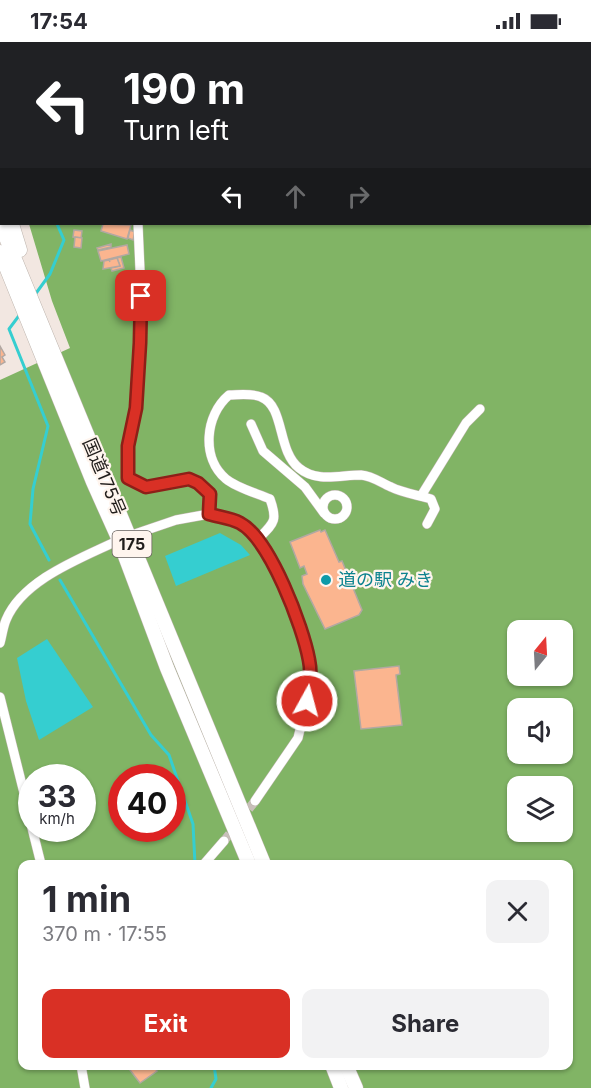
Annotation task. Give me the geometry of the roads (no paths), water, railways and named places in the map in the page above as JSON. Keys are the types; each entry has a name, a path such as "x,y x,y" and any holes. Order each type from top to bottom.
{"highway":[{"name":"国道175号","path":"1,225 103,477 167,668 247,860"},
{"path":"12,225 36,309"},
{"name":"国道175号","path":"0,252 93,482 124,538 262,860"},
{"path":"334,1070 342,1088"},
{"path":"348,1070 356,1088"}],"street":[{"path":"138,225 142,316 136,408 128,446 128,478 146,487 189,479 198,483 210,494 209,514"},
{"path":"258,539 271,526 275,514 270,499 227,480 214,466 208,446 210,430 219,403 229,395 259,396 270,402 287,453 297,467 312,476 364,475 393,488 431,499 435,509 428,524"},
{"path":"422,496 466,423 480,410"},
{"path":"251,424 263,451 305,487 324,513 334,519 345,514 347,504 335,495"},
{"path":"335,477 335,495"},
{"path":"324,513 325,501 335,495"},
{"path":"0,643 3,617 44,577 124,538 176,520 209,514 241,523 258,539 286,587 309,660 311,683 298,738 255,801"},
{"path":"0,697 18,770"},
{"path":"207,860 224,841"},
{"path":"36,842 40,860"},
{"path":"82,1070 85,1088"}],"water":[{"path":"220,533 241,545 250,555 176,586 165,556"},
{"path":"47,639 93,707 39,740 26,701 17,658"}],"waterway":[{"path":"34,296 50,274 64,240 57,225"},
{"path":"21,313 9,329 48,426 33,489 30,524 49,560"},
{"path":"60,580 151,735 169,755 193,824 195,860"},
{"path":"211,1088 216,1079 215,1070"}],"tunnel":[{"path":"224,841 255,801"}],"place":[{"name":"道の駅 みき","path":"326,580"}]}
